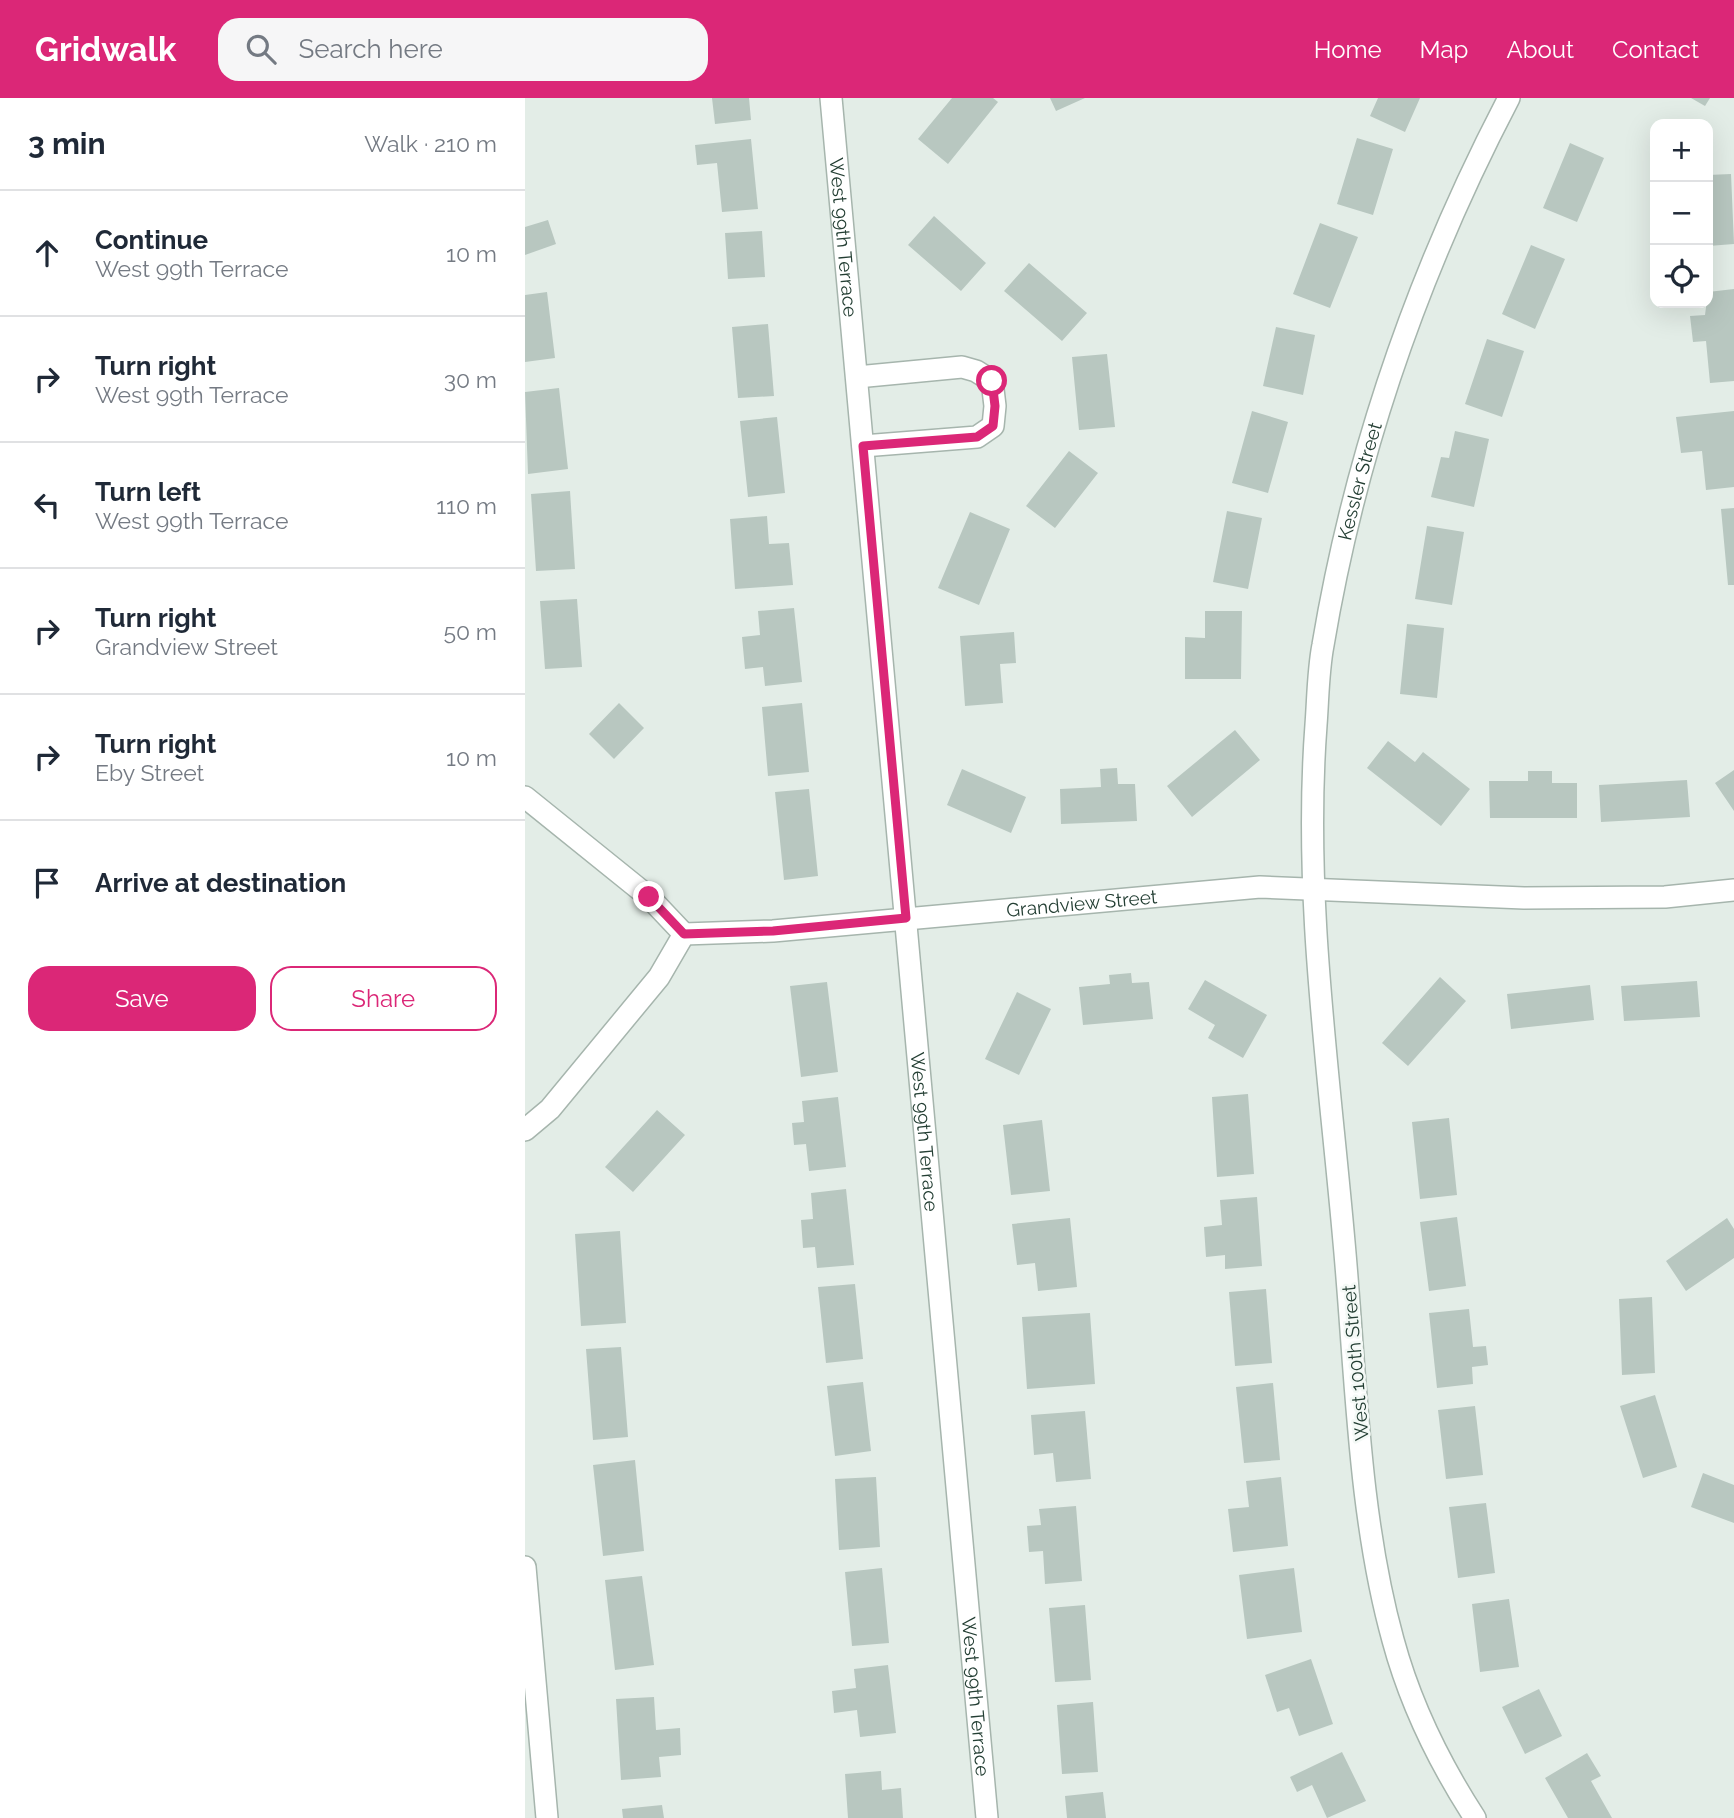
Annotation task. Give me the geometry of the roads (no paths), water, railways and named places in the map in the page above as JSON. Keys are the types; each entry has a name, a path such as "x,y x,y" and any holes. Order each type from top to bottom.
{"street":[{"name":"West 99th Terrace","path":"831,98 987,1818"},
{"name":"Kessler Street","path":"1314,887 1313,770 1322,649 1353,493 1394,359 1448,226 1509,98"},
{"path":"857,377 962,367 977,371 992,381 995,406 993,426 977,437 863,446"},
{"path":"525,797 649,897 684,934 659,976 550,1109 525,1130"},
{"name":"Grandview Street","path":"684,934 773,931 1260,887 1314,887 1524,898 1665,897 1734,890"},
{"name":"West 100th Street","path":"1314,887 1367,1494 1380,1584 1394,1643 1415,1703 1448,1776 1475,1818"},
{"path":"525,1567 547,1818"}]}
